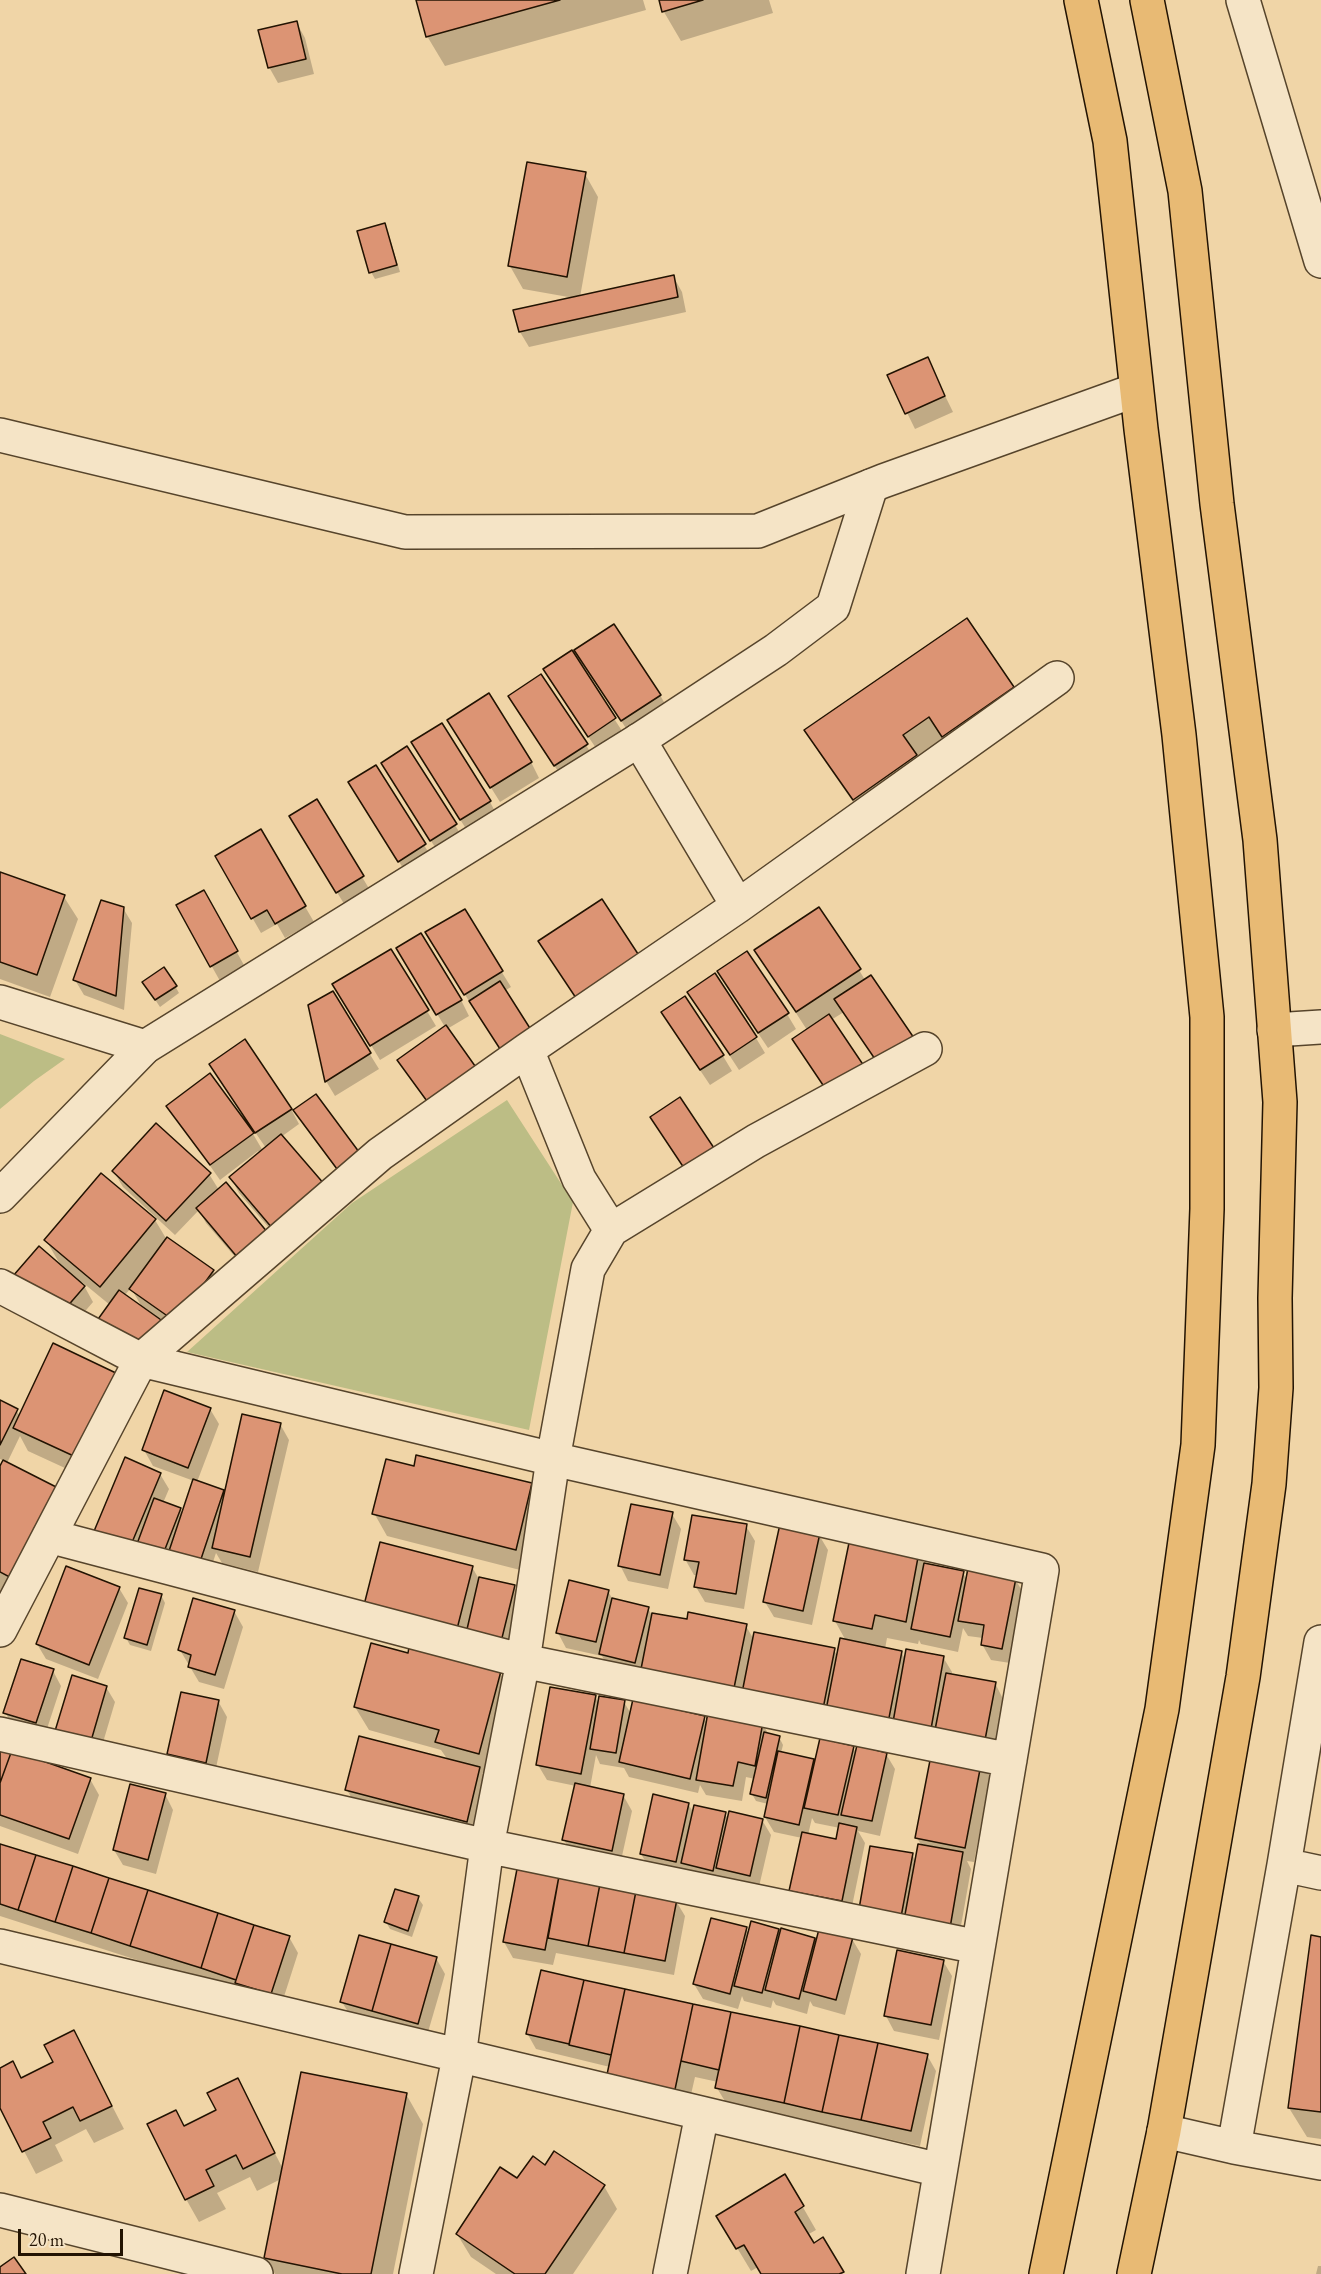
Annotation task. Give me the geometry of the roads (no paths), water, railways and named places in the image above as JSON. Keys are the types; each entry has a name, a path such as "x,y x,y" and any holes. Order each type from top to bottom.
{"highway":[{"path":"1046,2274 1162,1709 1198,1444 1207,1209 1207,1017 1179,735 1136,390 1110,141 1081,0"},
{"path":"1134,2274 1164,2131 1243,1677 1269,1484 1276,1388 1275,1298 1280,1102 1260,840 1217,504 1185,191 1147,0"}],"street":[{"path":"1243,0 1321,261"},
{"path":"0,435 405,532 758,531 870,486 1136,390"},
{"path":"0,1196 145,1047 639,740 776,650 833,607 870,486"},
{"path":"0,1630 141,1360 380,1154 738,906 1057,678"},
{"path":"639,740 738,906"},
{"path":"0,1002 145,1047"},
{"path":"1274,1030 1321,1027"},
{"path":"416,2274 459,2057 487,1846 523,1661 553,1459 588,1269 611,1230 756,1141 925,1049"},
{"path":"527,1050 579,1179 611,1230"},
{"path":"0,1286 141,1360 553,1459 1042,1570 923,2274"},
{"path":"49,1536 523,1661 1010,1761"},
{"path":"1234,2147 1321,1642"},
{"path":"0,1734 487,1846 978,1947"},
{"path":"1284,1866 1321,1873"},
{"path":"0,1946 940,2170"},
{"path":"670,2274 702,2114"},
{"path":"1164,2131 1321,2163"},
{"path":"0,2210 256,2274"}]}
